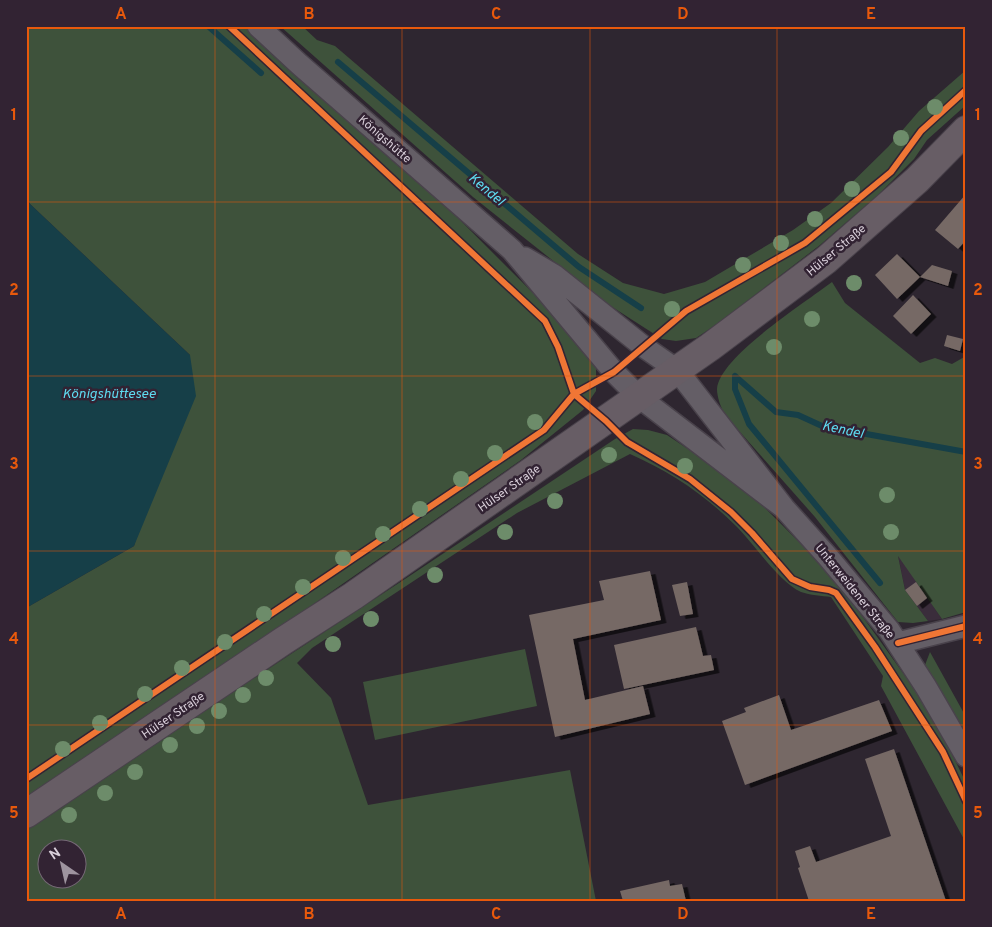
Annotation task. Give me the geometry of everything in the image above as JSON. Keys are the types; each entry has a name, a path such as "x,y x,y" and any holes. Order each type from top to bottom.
{"main road":[{"name":"Hülser Straße","path":"26,814 353,596 677,370 826,260 917,180 966,130"}],"street":[{"name":"Königshütte","path":"258,26 512,250 614,372 639,397"},
{"name":"Königshütte","path":"512,250 554,275 644,347 677,370"},
{"name":"Unterweidener Straße","path":"677,370 784,508 852,585 898,643 966,756"},
{"name":"Unterweidener Straße","path":"639,397 784,508"},
{"path":"898,643 966,626"}],"shaded area":[{"path":"898,555 942,619 928,621 905,590"}],"green space":[{"path":"26,26 247,26 435,195 578,338 596,367 596,391 583,410 521,460 282,626 26,800 26,608 134,546 190,355 30,204 26,196"},
{"path":"280,26 302,26 317,40 335,46 578,254 623,283 664,294 705,282 793,230 831,203 888,147 919,111 966,70 966,105 927,140 914,159 878,195 820,245 696,338 676,341 662,339 606,303 473,197"},
{"path":"832,282 845,303 920,363 935,358 952,364 966,356 966,612 942,619 898,556 905,590 928,621 898,622 815,517 725,415 721,406 717,389 721,376 732,362 747,346"},
{"path":"633,429 648,430 667,435 730,477 763,506 813,556 855,606 913,687 951,752 966,783 966,843 881,686 883,676 831,597 801,592 793,587 776,572 737,527 713,505 687,485 660,468 630,454 517,513 312,648 297,663 331,698 368,805 570,770 596,901 26,901 26,828 615,439"},
{"path":"525,649 537,706 375,740 363,682"},
{"path":"930,652 966,717 966,736 925,665"}],"water":[{"name":"Königshüttesee","path":"26,196 30,204 190,355 196,396 134,546 26,608"}],"building":[{"path":"966,194 966,240 958,249 935,230"},
{"path":"897,254 920,277 897,299 875,275"},
{"path":"932,265 952,271 948,286 920,277"},
{"path":"913,295 931,314 911,334 893,316"},
{"path":"947,335 963,339 960,351 944,346"},
{"path":"650,571 661,620 573,639 585,700 643,686 650,714 555,737 529,615 604,600 599,581"},
{"path":"687,582 693,614 680,616 672,585"},
{"path":"916,582 927,598 917,606 905,590"},
{"path":"696,627 703,656 711,655 714,670 624,689 614,645"},
{"path":"779,695 791,730 879,700 892,731 745,785 722,721 746,712 744,708"},
{"path":"894,749 946,901 809,901 798,868 800,867 795,851 810,846 816,862 891,836 865,759"},
{"path":"669,880 670,886 682,884 686,901 623,901 620,891"}],"waterway":[{"name":"Kendel","path":"208,26 261,73"},
{"name":"Kendel","path":"338,62 579,267 641,308"},
{"path":"735,376 735,389 749,424 880,583"},
{"name":"Kendel","path":"735,376 776,412 798,415 822,426 966,452"}],"cycle path":[{"path":"229,26 545,321 558,347 574,394 627,442 690,479 731,512 792,579 810,587 836,593 875,647 943,752 966,801"},
{"path":"26,779 544,430 574,394 614,372 686,311 805,243 891,172 921,131 966,90"},
{"path":"898,643 966,626"}]}
